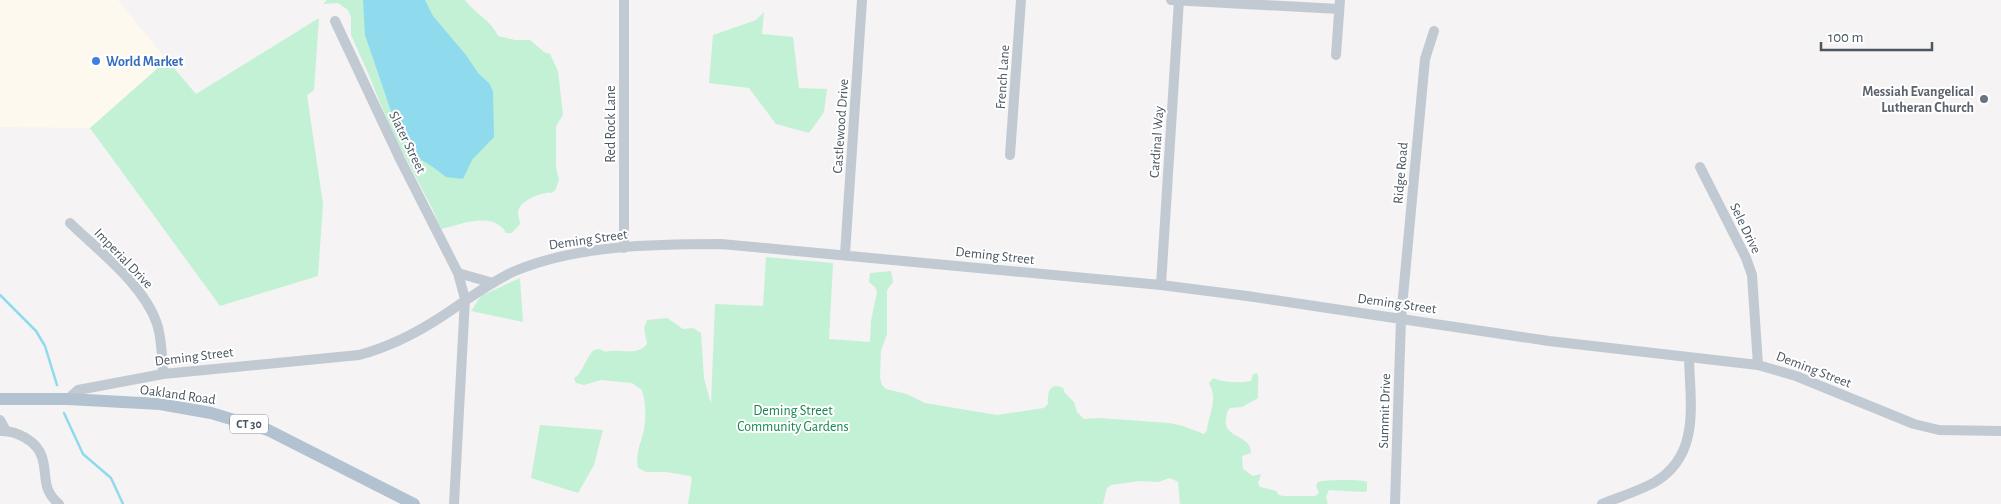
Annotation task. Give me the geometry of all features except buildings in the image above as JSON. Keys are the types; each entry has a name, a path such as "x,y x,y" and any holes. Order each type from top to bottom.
{"main road":[{"name":"Deming Street","path":"0,399 68,399"},
{"name":"Oakland Road","path":"68,399 160,404 211,413 268,430 414,504"}],"street":[{"name":"Red Rock Lane","path":"624,0 624,248"},
{"name":"Castlewood Drive","path":"845,254 862,0"},
{"name":"French Lane","path":"1010,155 1021,0"},
{"path":"1171,0 1339,5 1336,55"},
{"name":"Cardinal Way","path":"1161,285 1179,0"},
{"name":"Slater Street","path":"335,21 400,159 458,273 465,299 454,504"},
{"name":"Ridge Road","path":"1401,318 1425,59 1434,31"},
{"name":"Sele Drive","path":"1700,167 1746,258 1752,275 1758,365"},
{"name":"Imperial Drive","path":"70,223 122,273 149,304 158,326 163,374"},
{"name":"Deming Street","path":"68,399 78,390 163,374 359,355 381,349 406,338 493,282 545,260 584,252 624,248 680,244 721,244 845,254 1161,285 1549,340 1758,365 1796,376 1914,424 1939,430 2001,431"},
{"path":"458,273 493,282"},
{"name":"Summit Drive","path":"1395,504 1401,318"},
{"path":"1602,504 1654,482 1675,466 1685,449 1690,427 1689,358"},
{"path":"0,420 3,431 21,435 37,448 42,457 47,491 59,504"}],"shaded area":[{"path":"0,0 118,0 167,60 90,128 0,127"}],"green space":[{"path":"327,0 465,0 487,21 498,36 515,40 530,40 544,52 550,54 558,71 563,115 556,126 556,168 559,179 556,189 552,193 538,195 522,204 518,212 520,224 512,233 506,233 501,226 485,221 467,222 441,229 391,130 351,35 351,17 348,10 338,3 323,4"},
{"path":"764,12 762,34 793,37 799,88 827,89 824,112 809,133 776,124 749,88 709,83 713,35 756,20"},
{"path":"319,18 314,90 307,95 323,204 318,276 220,306 90,128 167,60 196,94"},
{"name":"Deming Street Community Gardens","path":"766,257 833,263 829,339 870,342 871,321 877,292 875,287 869,282 870,273 891,271 893,282 887,290 887,334 881,351 880,378 882,385 886,389 907,394 925,403 997,415 1044,408 1048,404 1050,389 1059,386 1063,388 1065,393 1074,402 1077,412 1084,419 1099,418 1169,423 1204,434 1207,430 1213,404 1213,393 1209,383 1213,378 1227,382 1247,382 1251,381 1253,374 1257,373 1258,398 1242,407 1230,408 1226,419 1226,425 1229,430 1247,442 1250,447 1251,453 1242,456 1243,469 1253,476 1261,474 1258,483 1260,487 1276,491 1279,495 1284,496 1315,496 1319,493 1316,486 1318,482 1328,481 1351,480 1367,482 1367,491 1329,490 1326,497 1328,504 1180,504 1178,482 1170,478 1158,482 1140,481 1111,485 1107,488 1103,504 688,504 692,478 690,476 666,472 646,472 638,468 638,453 645,420 642,390 632,383 601,380 584,385 576,383 574,378 594,350 599,349 606,352 633,351 643,348 647,344 644,328 647,320 667,318 683,329 693,328 701,333 704,378 711,404 715,304 763,306"},
{"path":"520,278 523,322 471,311 481,296"},
{"path":"540,425 603,430 594,465 578,493 531,478"}],"water":[{"path":"363,0 425,0 433,16 466,55 478,73 489,83 493,91 494,137 472,160 463,179 446,177 420,159 409,137 400,129 393,117 365,35"}],"waterway":[{"path":"0,295 36,331 45,346 57,385"},
{"path":"64,413 83,454 111,478 123,504"}],"place":[{"name":"World Market","path":"96,61"},
{"name":"Messiah Evangelical Lutheran Church","path":"1984,99"}]}
